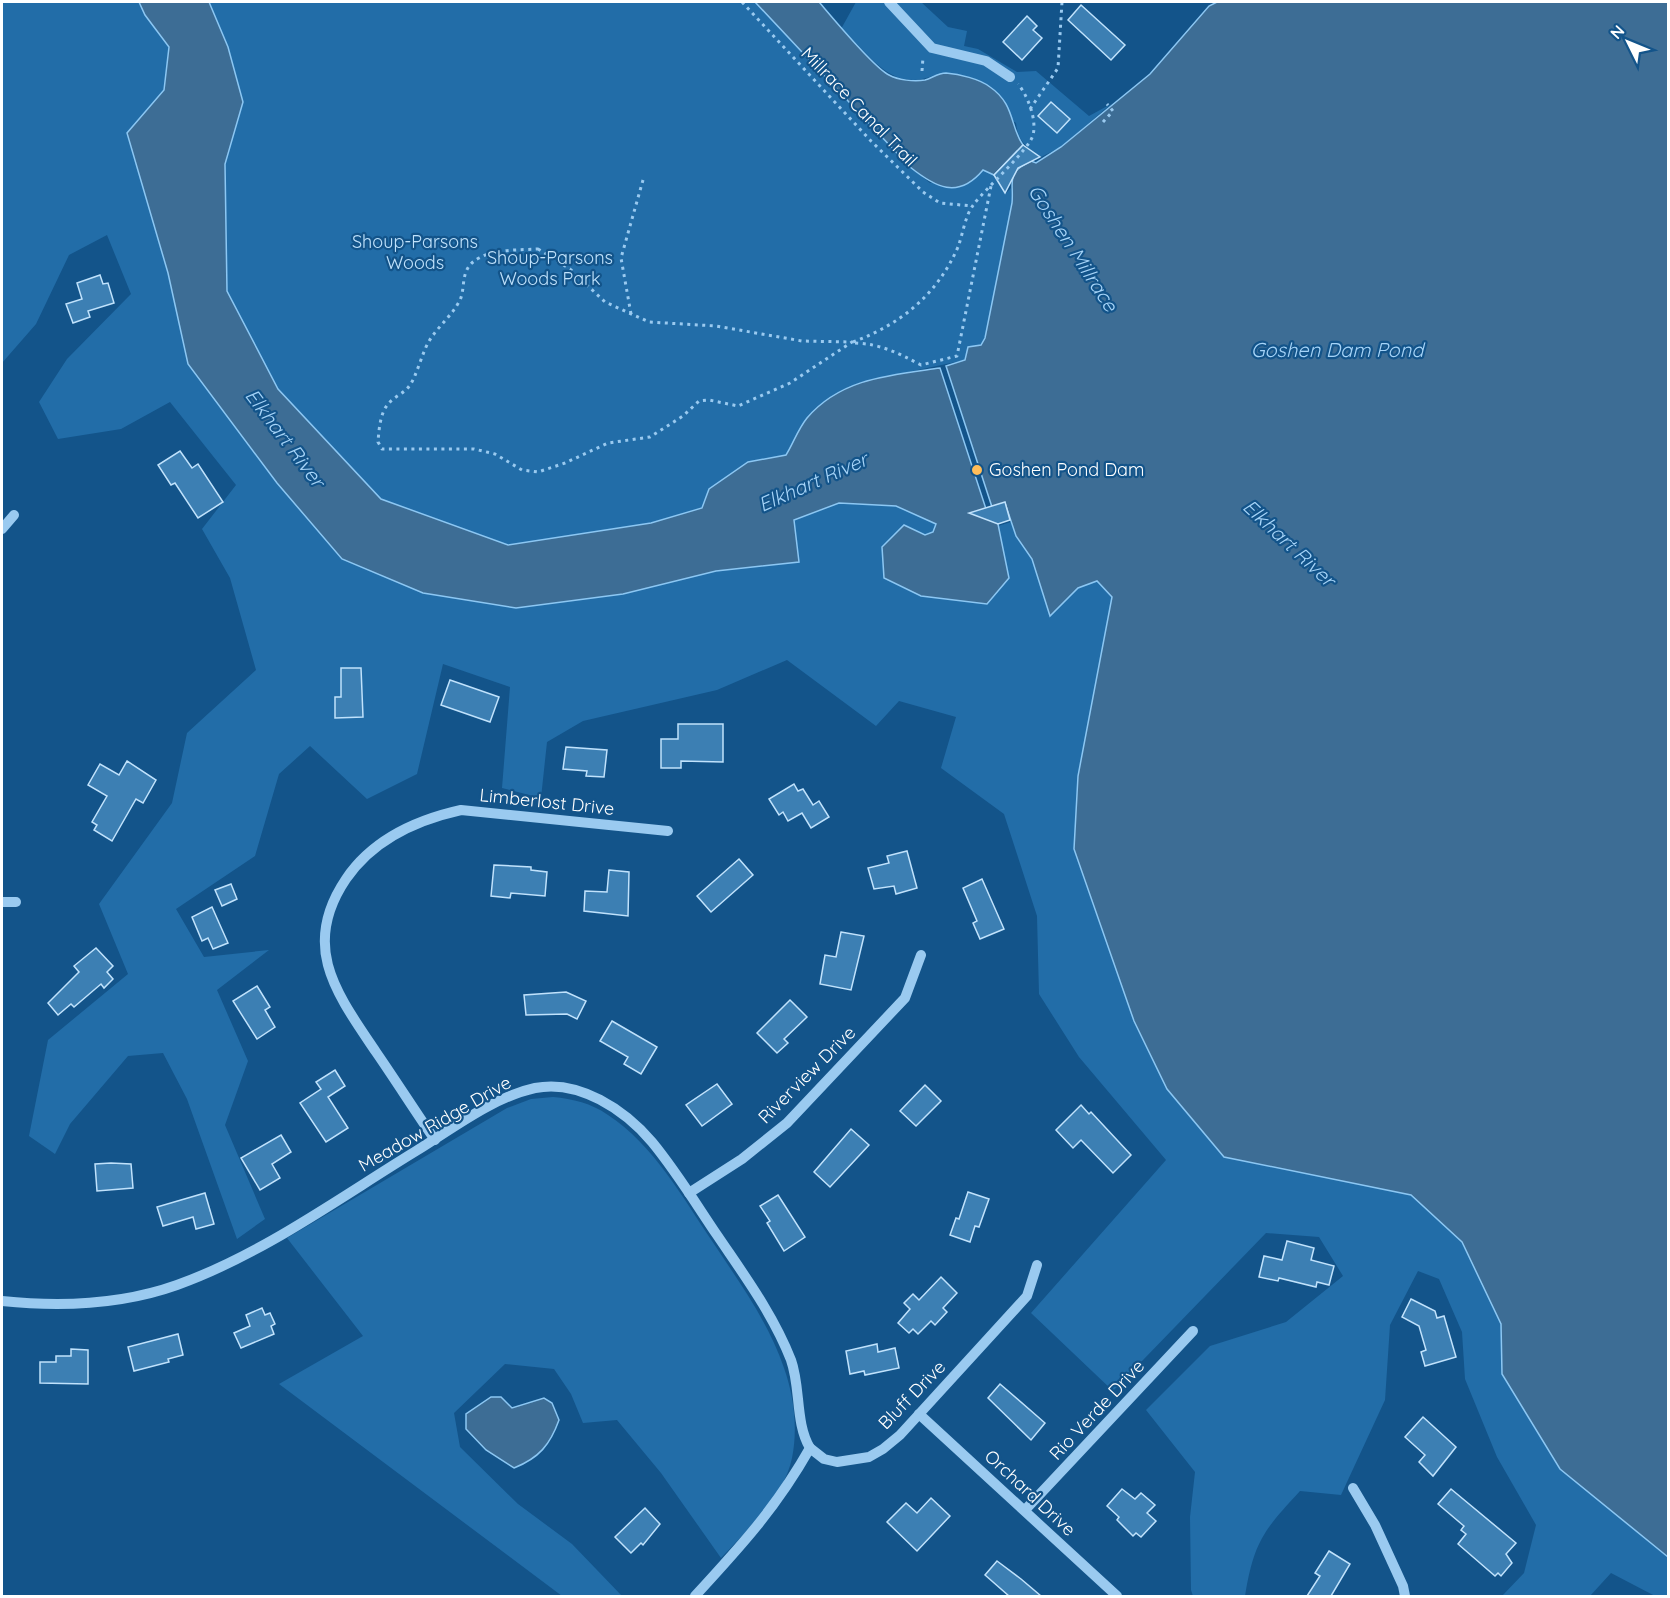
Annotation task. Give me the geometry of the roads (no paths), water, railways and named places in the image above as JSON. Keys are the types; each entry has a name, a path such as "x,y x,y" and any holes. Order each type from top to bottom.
{"street":[{"path":"889,2 932,48 986,61 1010,77"},
{"path":"2,529 14,515"},
{"name":"Limberlost Drive","path":"435,1140 338,994 328,965 324,944 325,923 336,894 354,867 380,844 405,827 430,817 461,810 668,831"},
{"path":"2,902 16,902"},
{"name":"Riverview Drive","path":"689,1193 742,1159 787,1123 904,998 921,955"},
{"name":"Meadow Ridge Drive","path":"2,1301 48,1305 94,1303 175,1286 219,1268 262,1245 435,1140 518,1093 537,1088 555,1087 581,1092 603,1101 651,1141 689,1193 780,1333 792,1363 804,1434 810,1448"},
{"name":"Bluff Drive","path":"810,1448 824,1459 837,1462 869,1457 900,1435 1027,1296 1037,1265"},
{"name":"Rio Verde Drive","path":"1025,1510 1193,1331"},
{"name":"Orchard Drive","path":"919,1414 1117,1596"},
{"path":"695,1596 760,1525 780,1499 810,1448"},
{"path":"1353,1488 1375,1525 1403,1586 1405,1596"}],"water":[{"name":"Elkhart River","path":"139,2 209,2 228,47 243,102 225,164 227,291 278,389 381,499 508,545 651,523 702,508 709,489 748,462 786,455 807,418 835,394 851,386 885,376 940,368 986,509 998,524 1009,578 987,604 921,596 884,578 882,547 904,525 925,535 933,532 936,524 896,506 839,503 794,520 799,562 716,571 623,594 516,608 423,593 342,559 277,483 188,364 168,273 127,133 164,90 169,47 145,15"},
{"path":"755,2 819,2 863,52 893,77 921,81 946,73 969,77 986,84 1004,101 1023,145 994,175 983,170 965,185 956,188 937,185 910,167"},
{"name":"Goshen Dam Pond","path":"1217,2 1668,2 1668,1557 1560,1469 1502,1374 1501,1324 1462,1242 1411,1195 1224,1157 1167,1089 1134,1021 1074,849 1078,776 1112,597 1097,581 1078,588 1050,616 1032,559 1016,536 1005,503 992,507 946,366 965,360 968,347 981,345 985,338 1012,203 1014,174 1023,165 1031,161 1036,163 1061,147 1150,74 1209,6"},
{"path":"491,1397 501,1397 512,1408 544,1398 552,1403 559,1420 552,1437 542,1450 530,1460 514,1468 486,1450 466,1429 466,1414"}],"place":[{"name":"Goshen Pond Dam","path":"977,470"}],"park label":[{"name":"Shoup-Parsons Woods","path":"415,252"},
{"name":"Shoup-Parsons Woods Park","path":"550,268"}],"water label":[{"name":"Goshen Millrace","path":"1073,248"}]}
